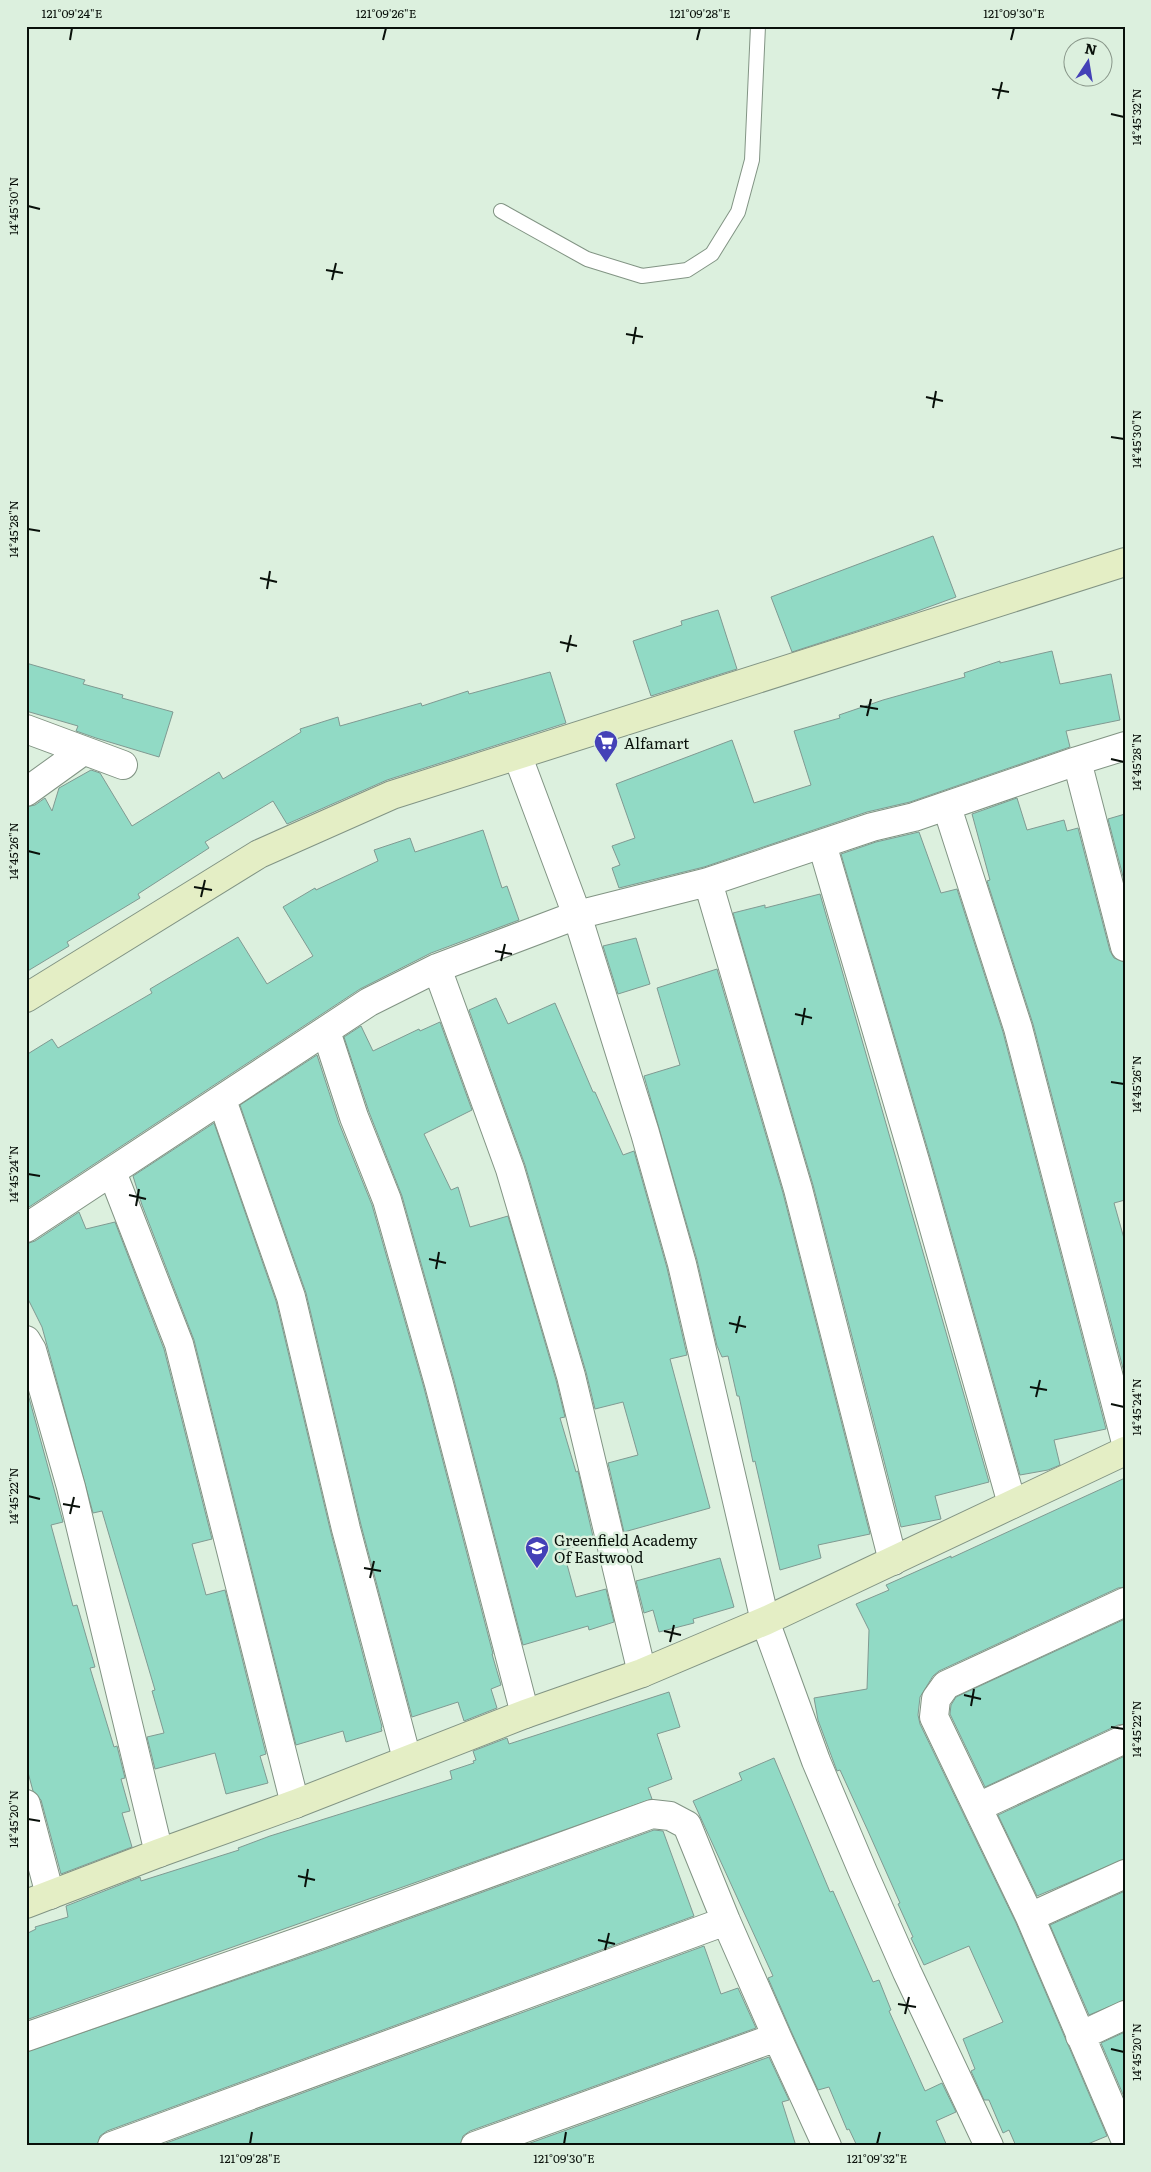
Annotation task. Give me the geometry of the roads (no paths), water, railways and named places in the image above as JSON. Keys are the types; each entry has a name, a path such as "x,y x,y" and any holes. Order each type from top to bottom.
{"street":[{"path":"26,998 259,854 392,795 1125,562"},
{"path":"26,729 123,765"},
{"path":"26,1228 369,1002 437,968 577,915 708,882 872,827 914,818 1125,746"},
{"path":"26,792 83,751"},
{"path":"518,756 577,915 645,1133 682,1264 765,1621 816,1761 863,1872 907,1972 989,2146"},
{"path":"1077,761 1125,947"},
{"path":"947,807 1018,1028 1125,1439"},
{"path":"822,844 918,1170 1012,1504"},
{"path":"708,882 798,1189 893,1561"},
{"path":"437,968 510,1169 568,1366 642,1673"},
{"path":"326,1031 354,1117 387,1200 439,1384 525,1714"},
{"path":"222,1100 290,1297 346,1529 407,1759"},
{"path":"112,1172 180,1344 295,1804"},
{"path":"26,1340 32,1350 71,1487 159,1853"},
{"path":"26,1804 38,1900 159,1853 295,1804 525,1714 642,1673 765,1621 1125,1451"},
{"path":"1125,1602 946,1685 936,1699 934,1717 1030,1917 1125,2139"},
{"path":"978,1807 1125,1739"},
{"path":"26,2037 318,1935 652,1814 670,1816 687,1825 776,2037 828,2146"},
{"path":"1030,1917 1125,1874"},
{"path":"112,2146 726,1921"},
{"path":"1080,2036 1125,2015"},
{"path":"475,2146 776,2037"}],"lane":[{"path":"501,211 587,259 642,276 687,270 712,254 738,212 752,160 758,26"}],"place":[{"name":"Alfamart","path":"606,763"},
{"name":"Greenfield Academy Of Eastwood","path":"537,1569"}]}
